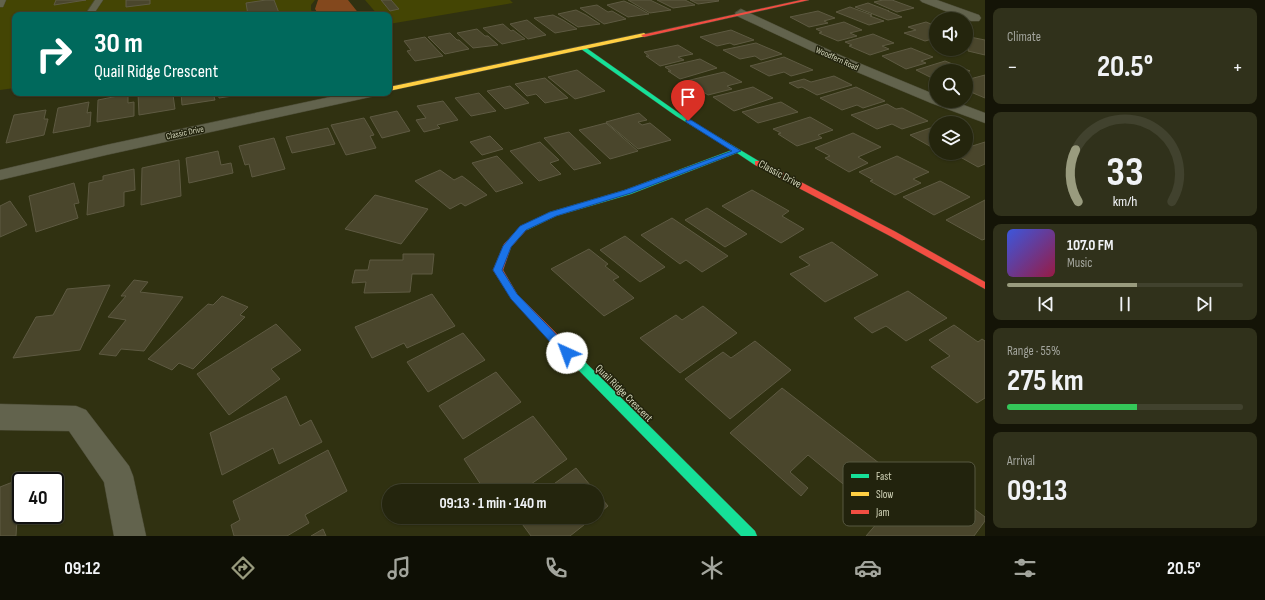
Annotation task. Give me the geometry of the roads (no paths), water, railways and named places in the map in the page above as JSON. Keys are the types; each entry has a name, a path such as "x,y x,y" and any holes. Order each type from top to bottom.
{"street":[{"path":"392,88 807,0"},
{"path":"926,0 975,18"},
{"name":"Woodfern Road","path":"741,13 880,79 929,97"},
{"name":"Classic Drive","path":"583,48 652,98 738,151 940,258 985,286"},
{"name":"Classic Drive","path":"0,175 106,150 356,96"},
{"path":"958,108 985,118"},
{"name":"Quail Ridge Crescent","path":"738,151 628,192 553,214 523,228 507,246 498,270 514,296 578,364 750,536"},
{"path":"0,417 76,418 118,476 130,536"}],"lane":[{"path":"0,5 2,0"},
{"path":"91,12 99,0"}]}
